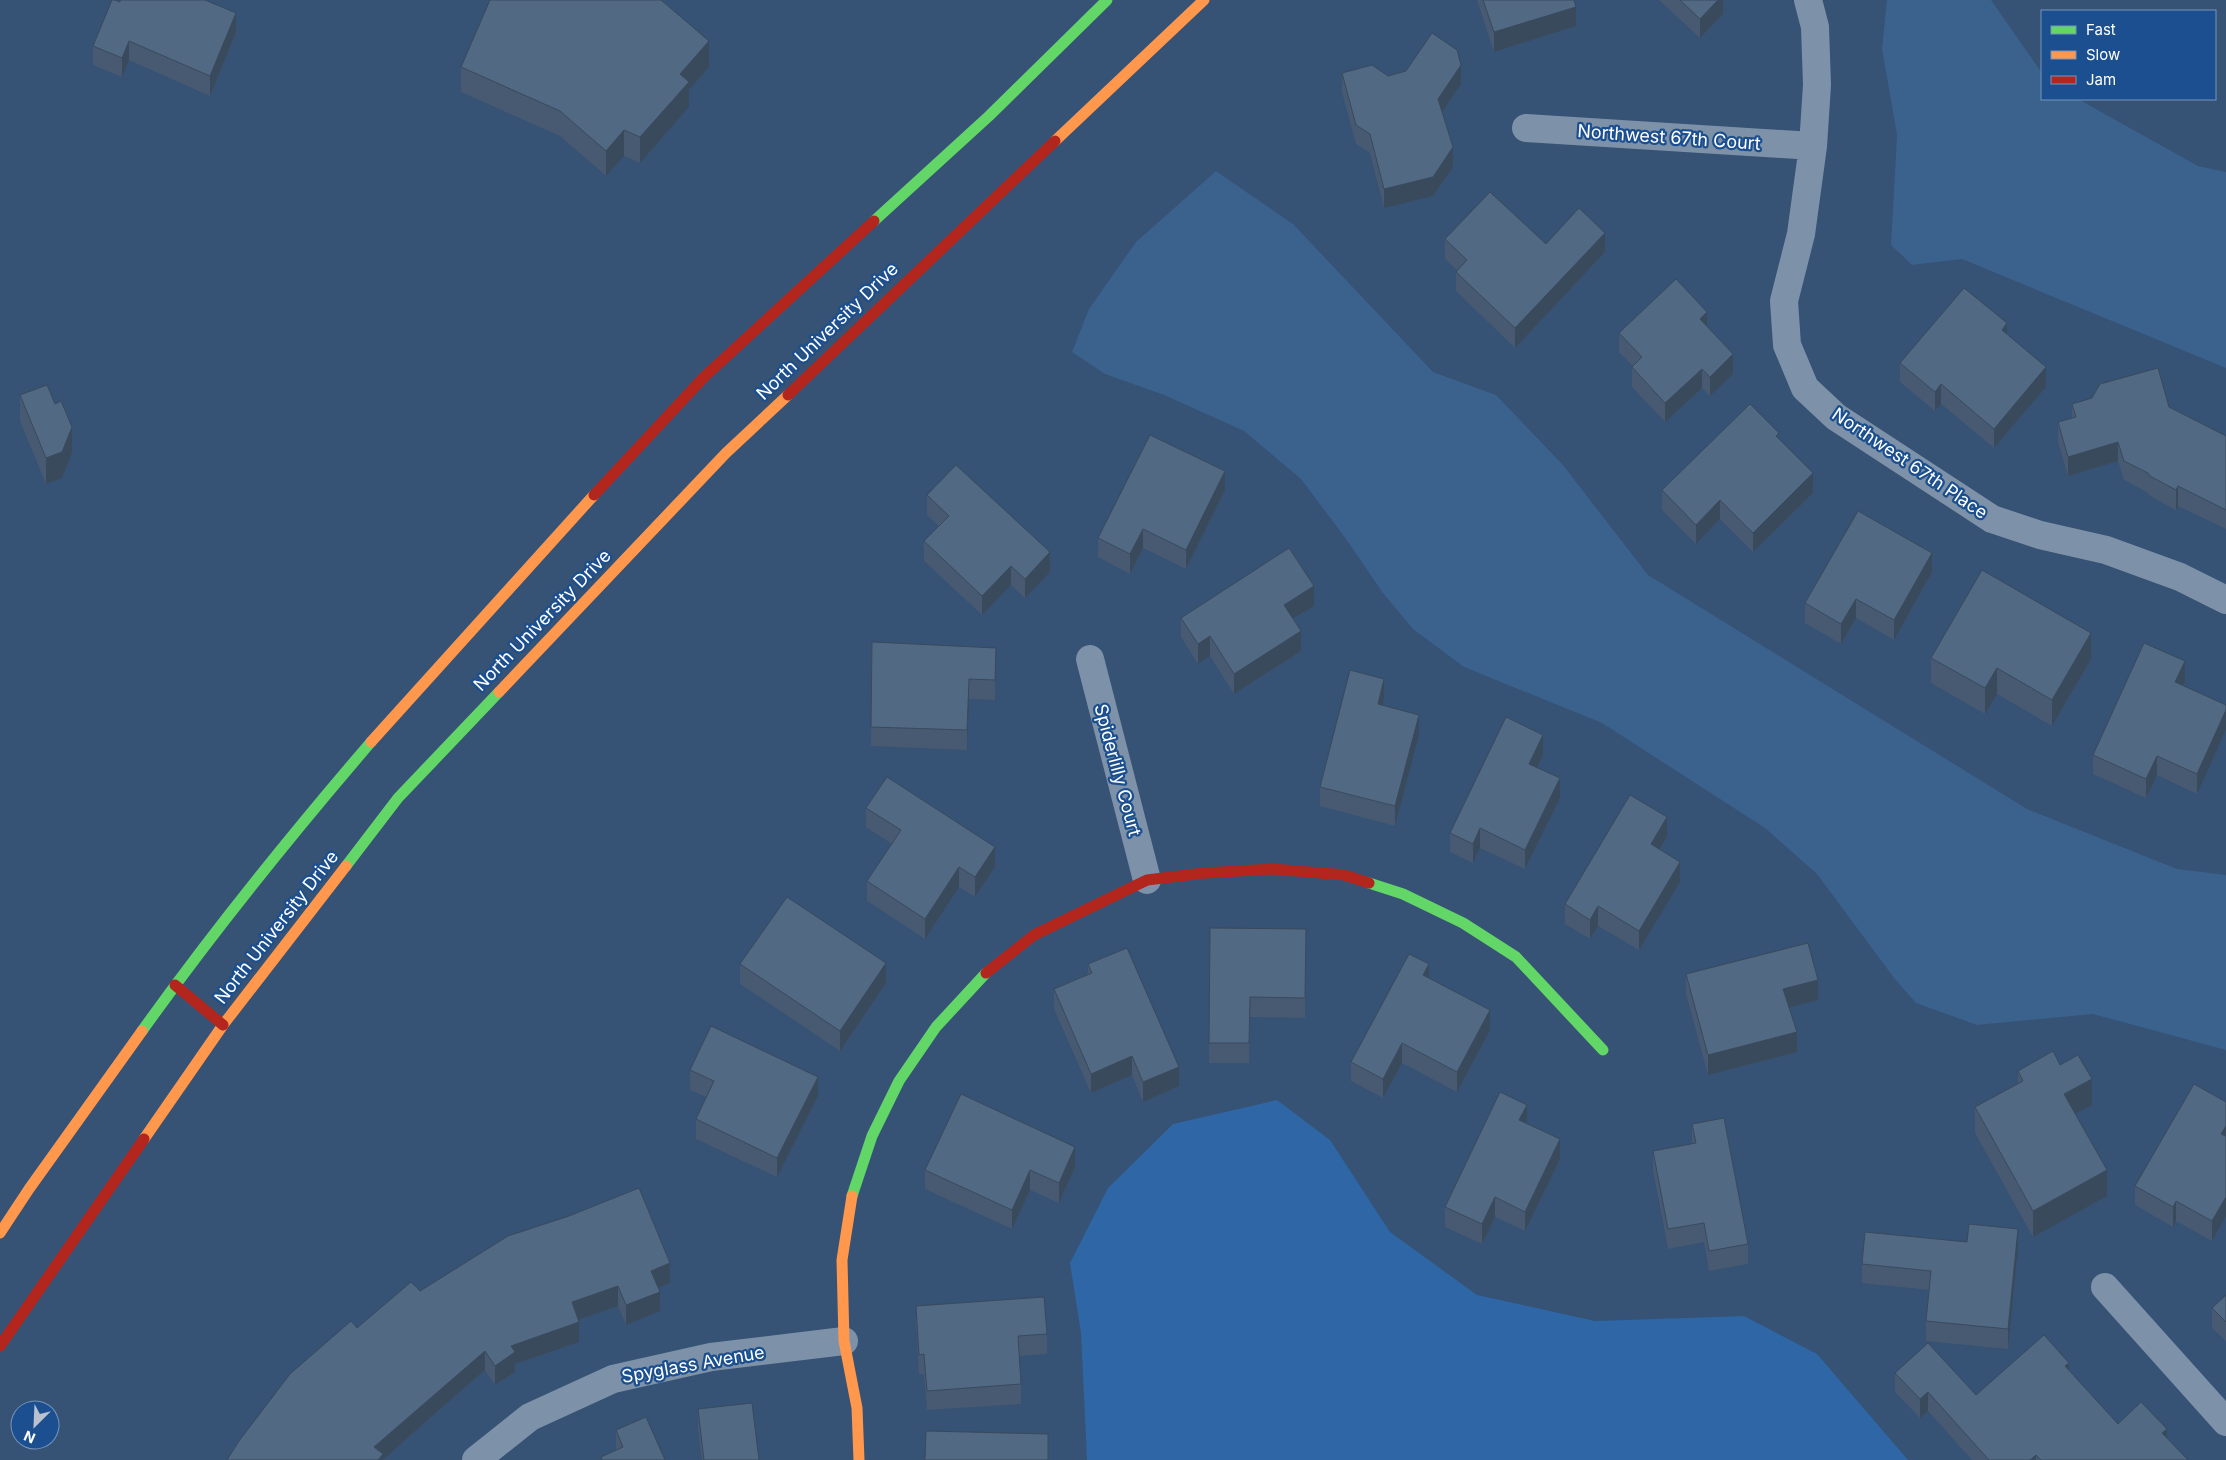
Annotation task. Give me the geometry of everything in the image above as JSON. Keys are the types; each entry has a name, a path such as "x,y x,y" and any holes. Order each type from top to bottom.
{"main road":[{"path":"0,1233 29,1189 175,985 334,785 546,547 704,377 983,122 1107,0"},
{"name":"North University Drive","path":"0,1346 223,1026 398,798 719,460 1002,188 1204,0"},
{"path":"859,1460 857,1408 844,1341 842,1260 852,1197 872,1136 899,1080 936,1026 981,977 1034,935 1147,880 1204,873 1274,869 1344,875 1403,894 1463,923 1516,956 1603,1050"},
{"path":"175,985 223,1026"}],"street":[{"name":"Northwest 67th Place","path":"1808,0 1815,26 1817,85 1813,146 1802,234 1784,301 1787,345 1806,388 1836,416 1992,519 2040,535 2106,550 2180,577 2226,600"},
{"name":"Northwest 67th Court","path":"1526,128 1813,146"},
{"name":"Spiderlilly Court","path":"1090,659 1147,880"},
{"path":"2105,1287 2226,1422"},
{"name":"Spyglass Avenue","path":"476,1460 530,1418 613,1379 711,1357 844,1341"}],"shaded area":[{"path":"1887,0 1991,0 2041,72 2041,100 2080,100 2198,166 2226,172 2226,368 1962,259 1912,265 1891,245 1897,135 1882,49"},
{"path":"1216,171 1293,224 1433,372 1496,395 1563,465 1648,575 2027,809 2177,869 2226,875 2226,1050 2093,1014 1977,1025 1916,1003 1894,978 1817,874 1765,828 1602,723 1464,667 1413,629 1383,593 1301,479 1244,431 1164,395 1105,374 1072,352 1089,309 1136,242"},
{"path":"1277,1100 1330,1140 1390,1232 1477,1295 1595,1321 1744,1316 1817,1354 1908,1460 1087,1460 1081,1333 1070,1263 1108,1188 1173,1124"}],"building":[{"path":"112,0 120,2 120,0 205,0 236,13 210,76 129,41 122,58 93,46"},
{"path":"490,0 661,0 709,41 680,74 689,82 640,137 624,130 606,151 560,111 461,67"},
{"path":"1483,0 1574,0 1576,7 1494,32"},
{"path":"1680,0 1718,0 1700,19"},
{"path":"1432,33 1457,50 1461,65 1438,99 1453,147 1433,177 1384,189 1370,134 1356,125 1342,73 1372,65 1388,76 1406,71"},
{"path":"1490,192 1546,244 1579,208 1605,233 1515,328 1456,272 1467,260 1445,239"},
{"path":"1676,279 1707,312 1700,319 1733,354 1710,377 1702,369 1665,403 1632,367 1642,357 1619,333"},
{"path":"1964,288 2007,323 2002,330 2046,367 1994,429 1941,384 1935,392 1900,363"},
{"path":"2158,368 2169,407 2226,436 2226,510 2178,486 2176,490 2124,461 2118,442 2068,457 2058,422 2076,417 2072,404 2092,398 2100,384"},
{"path":"47,385 55,404 61,401 72,427 62,452 46,458 20,395"},
{"path":"1750,404 1779,433 1776,436 1813,473 1753,533 1720,500 1696,525 1662,490"},
{"path":"1150,435 1225,471 1186,550 1143,529 1130,554 1098,538"},
{"path":"956,465 1050,552 1025,579 1011,566 982,596 924,541 949,516 927,495"},
{"path":"1858,511 1932,553 1894,620 1856,599 1841,624 1805,603"},
{"path":"1289,548 1314,586 1284,605 1301,631 1234,674 1210,636 1198,644 1181,618"},
{"path":"1982,570 2091,633 2052,700 1997,668 1985,688 1931,658"},
{"path":"872,642 996,648 995,680 969,679 967,730 871,727"},
{"path":"2144,643 2185,661 2175,682 2226,705 2226,710 2197,774 2157,756 2146,779 2093,755"},
{"path":"1350,670 1384,679 1378,704 1419,715 1395,806 1320,787"},
{"path":"1506,717 1543,735 1529,764 1560,778 1525,850 1480,828 1473,844 1450,833"},
{"path":"887,777 995,847 975,877 959,867 925,919 867,881 901,830 866,808"},
{"path":"1630,795 1667,817 1651,844 1680,862 1639,931 1598,906 1590,920 1565,904"},
{"path":"787,897 886,963 840,1031 740,964"},
{"path":"1210,928 1306,929 1305,998 1250,997 1249,1043 1209,1043"},
{"path":"1808,943 1818,980 1783,989 1797,1032 1708,1055 1686,974"},
{"path":"1127,948 1179,1067 1143,1082 1132,1056 1091,1074 1054,989 1092,973 1088,964"},
{"path":"1409,954 1429,964 1423,975 1490,1010 1457,1072 1402,1043 1383,1079 1351,1062"},
{"path":"711,1026 818,1077 777,1158 696,1119 714,1081 690,1070"},
{"path":"2053,1051 2060,1065 2078,1055 2092,1079 2064,1094 2107,1170 2033,1211 1975,1107 2023,1081 2018,1071"},
{"path":"2194,1084 2226,1102 2226,1126 2221,1134 2226,1136 2226,1197 2212,1221 2176,1201 2173,1207 2135,1186"},
{"path":"1500,1092 1527,1105 1519,1120 1560,1139 1525,1212 1495,1197 1482,1224 1445,1207"},
{"path":"961,1094 1075,1147 1059,1183 1030,1170 1012,1210 925,1170"},
{"path":"1724,1118 1748,1244 1709,1251 1704,1223 1668,1229 1653,1151 1696,1143 1692,1124"},
{"path":"639,1188 670,1263 651,1271 660,1292 626,1305 618,1286 572,1302 579,1322 511,1346 515,1352 495,1366 485,1351 374,1447 383,1454 378,1460 227,1460 239,1441 290,1374 351,1321 357,1328 411,1282 420,1291 508,1236 569,1216"},
{"path":"1969,1224 2018,1229 2008,1329 1926,1321 1931,1271 1862,1264 1865,1232 1967,1242"},
{"path":"2226,1295 2226,1322 2212,1308"},
{"path":"1044,1297 1047,1334 1018,1336 1021,1384 927,1391 924,1354 919,1355 916,1306"},
{"path":"2044,1335 2069,1363 2065,1366 2118,1424 2141,1402 2167,1429 2162,1433 2188,1460 2041,1460 2036,1455 2030,1460 1989,1460 1928,1392 1920,1399 1895,1373 1928,1343 1976,1395"},
{"path":"752,1403 759,1460 704,1460 698,1409"},
{"path":"646,1417 665,1460 602,1460 601,1457 623,1447 616,1430"},
{"path":"926,1431 1048,1434 1048,1460 925,1460"}],"traffic: fast":[{"path":"874,221 989,116 1107,0"},
{"path":"346,866 398,798 499,692"},
{"path":"142,1031 253,884 371,742"},
{"path":"1369,883 1403,894 1463,923 1516,957 1603,1050"},
{"path":"852,1196 872,1136 899,1081 936,1027 986,973"}],"traffic: slow":[{"path":"1055,141 1204,0"},
{"path":"499,692 726,453 788,395"},
{"path":"371,742 594,495"},
{"path":"144,1139 223,1025 346,866"},
{"path":"0,1233 29,1189 142,1031"},
{"path":"852,1196 842,1260 844,1341 857,1408 859,1460"}],"traffic: jam":[{"path":"788,395 1055,141"},
{"path":"594,495 704,377 874,221"},
{"path":"986,973 1034,935 1147,880 1204,873 1273,869 1344,875 1369,883"},
{"path":"175,985 223,1025"},
{"path":"0,1346 144,1139"}]}
